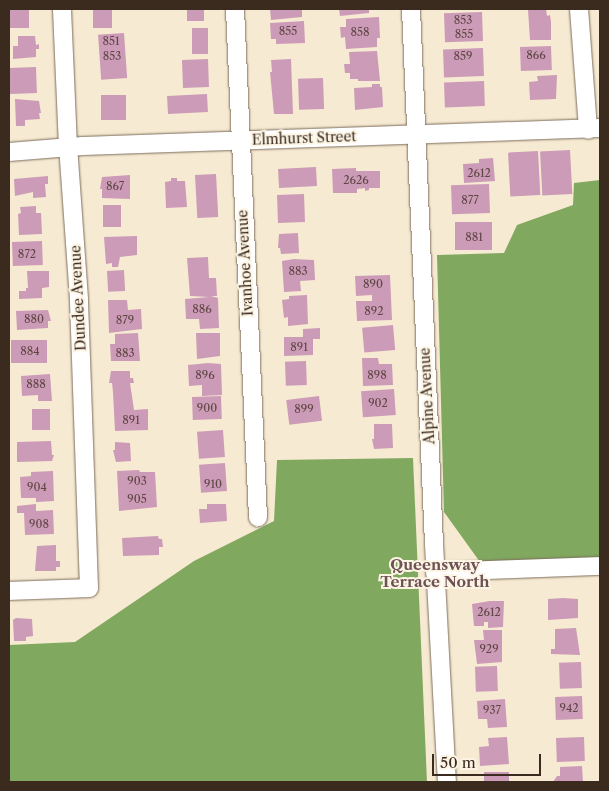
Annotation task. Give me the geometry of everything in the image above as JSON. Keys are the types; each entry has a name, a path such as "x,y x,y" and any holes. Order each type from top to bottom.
{"street":[{"name":"Dundee Avenue","path":"9,591 89,588 79,299 68,147 62,9"},
{"name":"Ivanhoe Avenue","path":"235,9 258,516"},
{"name":"Alpine Avenue","path":"411,9 447,782"},
{"path":"579,9 594,129"},
{"name":"Elmhurst Street","path":"9,152 68,147 240,140 594,129"},
{"path":"436,572 600,566"}],"green space":[{"path":"600,180 600,558 480,562 444,512 437,255 504,253 517,225 573,205 574,183"},
{"path":"413,458 427,782 9,782 9,645 75,642 194,561 274,521 277,460"}],"building":[{"path":"9,9 29,9 29,28 9,28"},
{"path":"93,9 112,9 112,28 93,28"},
{"path":"187,9 204,9 204,21 187,21"},
{"path":"270,9 302,9 302,17 271,20"},
{"path":"339,9 369,9 369,13 340,16"},
{"path":"546,9 547,16 550,15 551,40 530,40 528,10"},
{"path":"482,12 483,41 445,42 444,13"},
{"path":"379,17 380,38 377,38 377,47 346,49 345,37 341,38 340,27 346,27 346,19"},
{"path":"304,21 305,43 276,44 276,39 271,39 270,23"},
{"path":"192,28 208,28 208,54 192,54"},
{"path":"124,33 127,78 101,80 98,35"},
{"path":"18,36 35,36 36,45 39,44 39,49 36,49 36,57 13,59 13,46 18,46"},
{"path":"551,46 552,70 521,71 520,47"},
{"path":"483,48 484,76 444,77 443,49"},
{"path":"377,51 380,81 350,79 350,73 345,73 344,64 350,64 349,52"},
{"path":"208,59 209,87 183,88 182,60"},
{"path":"291,59 293,114 274,114 270,72 272,72 271,60"},
{"path":"36,67 37,93 10,94 9,68"},
{"path":"557,75 556,99 530,100 529,82 538,81 537,76"},
{"path":"323,78 324,109 299,110 298,79"},
{"path":"484,81 485,106 445,107 444,82"},
{"path":"372,84 380,84 380,87 382,87 383,107 355,110 354,88 372,87"},
{"path":"207,94 208,112 168,114 167,96"},
{"path":"101,95 126,95 126,120 101,120"},
{"path":"15,99 39,101 40,119 25,120 25,126 16,126"},
{"path":"570,150 572,194 542,196 540,152"},
{"path":"538,151 540,195 510,197 508,153"},
{"path":"493,158 495,181 464,183 463,164 479,163 479,159"},
{"path":"316,167 317,186 279,188 278,169"},
{"path":"356,168 356,171 380,171 380,188 369,188 369,190 365,191 365,188 357,189 357,193 333,193 332,169"},
{"path":"216,174 218,217 197,218 195,175"},
{"path":"130,175 130,199 102,198 102,189 100,189 102,177"},
{"path":"48,176 48,184 45,184 46,197 33,198 33,192 15,196 14,179"},
{"path":"171,178 177,178 177,181 185,181 187,207 166,208 165,182 171,181"},
{"path":"489,184 490,213 452,214 451,185"},
{"path":"304,194 305,222 278,223 277,195"},
{"path":"103,205 121,205 121,227 103,227"},
{"path":"36,206 36,213 41,213 42,234 19,235 18,214 21,213 20,207"},
{"path":"455,222 492,222 492,250 455,250"},
{"path":"298,233 299,253 281,254 280,248 278,248 279,234"},
{"path":"137,236 137,255 120,257 118,267 112,267 112,263 106,264 104,237"},
{"path":"42,241 43,265 13,266 12,242"},
{"path":"208,257 209,278 216,278 217,296 211,296 218,298 219,328 200,329 199,319 186,319 185,299 209,297 190,296 187,258"},
{"path":"294,259 314,260 315,280 300,281 301,291 284,292 282,261"},
{"path":"124,270 125,291 108,292 107,271"},
{"path":"27,271 49,271 49,287 42,288 42,298 19,299 19,291 26,291 26,288 28,288"},
{"path":"390,275 392,320 357,321 356,301 372,301 372,295 356,296 355,276"},
{"path":"307,295 308,324 288,326 288,317 284,318 282,300 289,299 289,296"},
{"path":"108,300 127,300 128,310 141,309 142,329 109,333"},
{"path":"48,310 51,321 48,321 48,328 17,330 16,311"},
{"path":"393,325 395,350 364,353 362,328"},
{"path":"320,328 320,339 313,339 313,355 284,356 284,337 303,337 303,329"},
{"path":"138,333 140,361 111,361 110,344 115,344 115,334"},
{"path":"196,333 220,333 220,356 197,359"},
{"path":"11,340 47,340 47,363 11,363"},
{"path":"362,358 378,358 379,364 392,364 393,385 363,386"},
{"path":"306,361 307,385 286,386 285,362"},
{"path":"221,364 222,395 202,396 202,385 189,386 188,365"},
{"path":"111,371 130,371 130,378 133,378 134,383 130,383 134,410 148,409 148,430 115,431 112,383 109,383"},
{"path":"50,374 52,401 38,401 38,395 22,396 21,376"},
{"path":"394,389 396,415 363,417 361,391"},
{"path":"221,396 222,419 193,420 192,397"},
{"path":"319,396 322,421 289,425 286,400"},
{"path":"32,409 50,409 50,430 32,430"},
{"path":"374,424 392,424 393,448 374,449 372,439 374,439"},
{"path":"223,430 225,457 199,459 197,432"},
{"path":"51,441 52,455 54,455 52,461 17,462 17,442"},
{"path":"115,442 130,443 131,461 116,462 113,450 115,450"},
{"path":"225,463 227,491 201,493 199,465"},
{"path":"139,470 140,472 155,472 157,507 119,511 117,471"},
{"path":"53,471 54,501 36,502 36,498 21,498 20,477 31,476 31,472"},
{"path":"36,504 36,511 53,510 54,534 25,535 24,513 17,513 17,506"},
{"path":"207,504 226,504 227,521 200,523 199,509 207,509"},
{"path":"158,536 159,539 162,539 163,547 159,547 159,555 123,556 122,538"},
{"path":"56,545 56,561 60,561 60,567 56,567 56,571 35,571 37,546"},
{"path":"548,599 578,599 578,618 548,620"},
{"path":"504,601 503,627 488,628 488,622 484,622 484,626 474,626 472,604"},
{"path":"16,618 32,619 33,636 26,637 26,641 14,641 13,620"},
{"path":"576,628 580,655 551,654 551,649 555,649 555,629"},
{"path":"483,630 502,630 502,662 477,664 474,640 484,640"},
{"path":"581,662 582,688 560,689 559,663"},
{"path":"497,666 498,691 476,692 475,667"},
{"path":"582,696 583,719 556,720 555,697"},
{"path":"505,699 507,727 488,728 487,719 478,719 477,701"},
{"path":"507,737 509,764 480,766 479,747 489,746 488,738"},
{"path":"584,737 585,761 557,762 556,738"},
{"path":"582,766 583,782 553,782 557,776 560,776 560,767"},
{"path":"484,772 509,772 509,782 484,782"}],"district":[{"name":"Queensway Terrace North","path":"435,572"}]}
